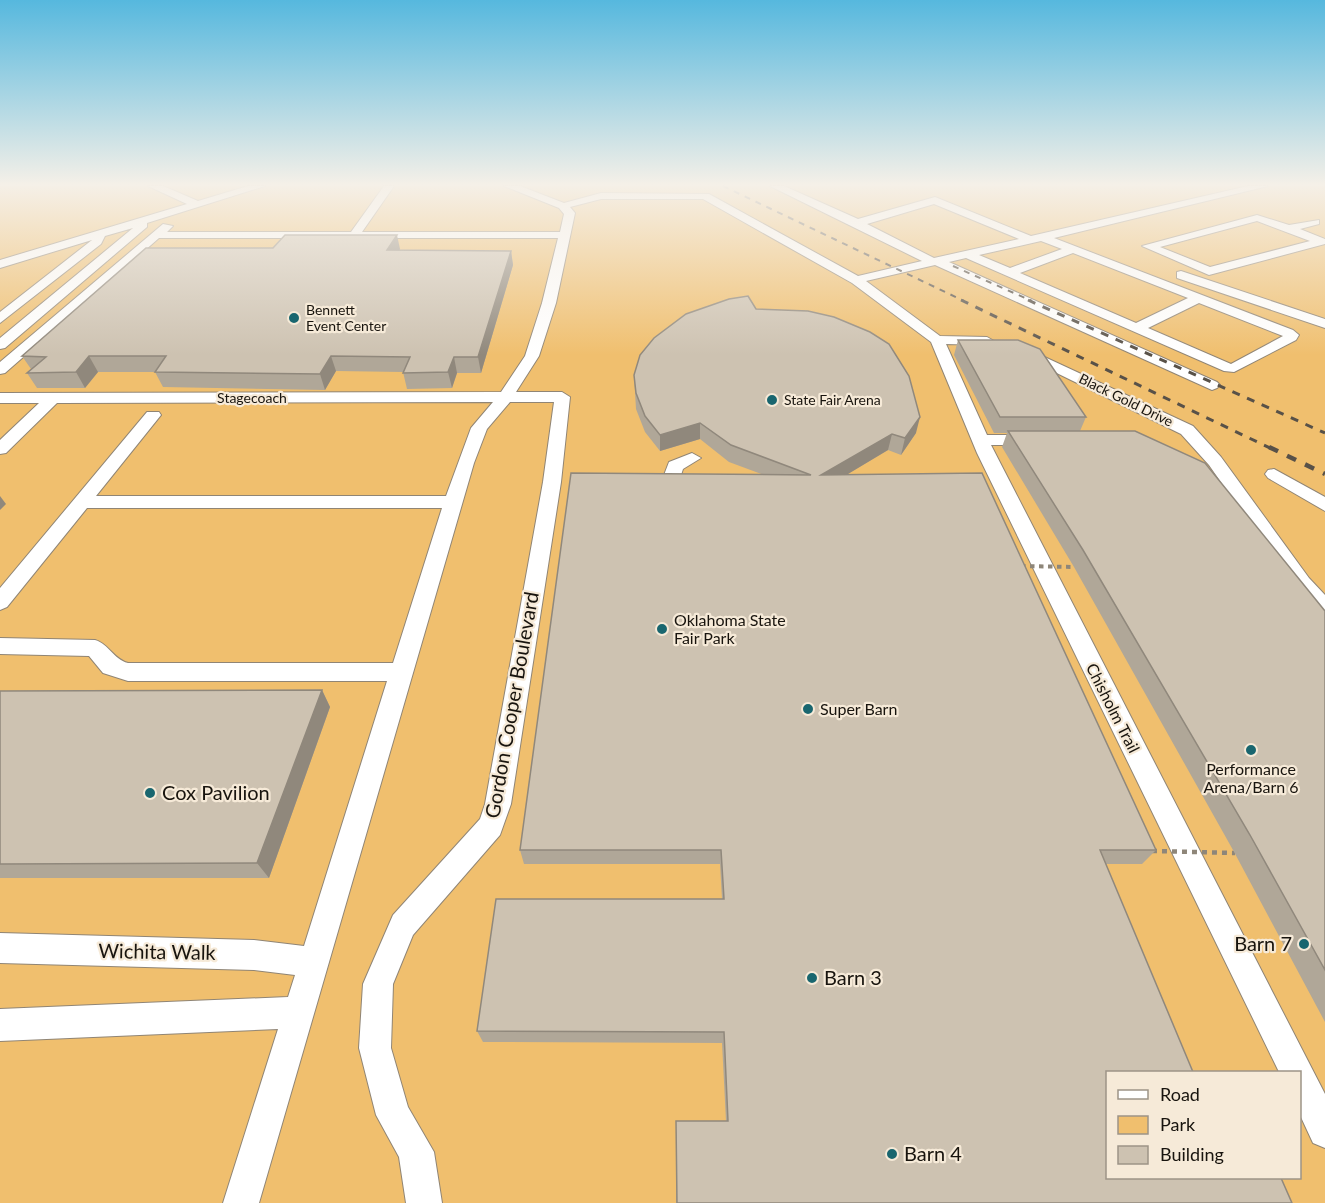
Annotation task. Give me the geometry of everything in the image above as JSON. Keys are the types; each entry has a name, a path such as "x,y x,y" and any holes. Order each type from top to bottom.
{"street":[{"path":"0,252 42,242"},
{"path":"0,264 74,242"},
{"path":"0,319 97,242"},
{"path":"0,345 122,242"},
{"path":"0,370 149,242"},
{"path":"241,1203 453,502 479,428 505,398 532,356 549,303 562,242"},
{"path":"790,242 861,281 937,340"},
{"path":"895,242 1212,385"},
{"path":"861,281 1021,242"},
{"path":"966,254 1223,366 1234,368 1292,335 1073,249 1048,242"},
{"path":"1163,242 1148,246 1209,271 1320,242"},
{"path":"1010,273 1073,249"},
{"path":"1173,273 1325,324"},
{"path":"1136,328 1199,298"},
{"name":"Chisholm Trail","path":"937,340 980,440 1296,1071"},
{"name":"Black Gold Drive","path":"937,340 989,341 1006,345 1081,377 1187,430 1215,461 1302,583 1325,609"},
{"name":"Gordon Cooper Boulevard","path":"424,1203 416,1152 393,1115 375,1048 378,984 403,925 491,826 498,804 563,482 562,397 505,398"},
{"name":"Stagecoach","path":"0,398 505,398"},
{"path":"0,449 53,398"},
{"path":"0,602 153,416"},
{"path":"980,440 1049,440"},
{"path":"628,481 672,480 675,466 692,458"},
{"path":"1274,474 1325,505"},
{"path":"1205,475 1236,491"},
{"path":"82,502 453,502"},
{"path":"0,646 95,648 111,666 128,672 402,672"},
{"name":"Wichita Walk","path":"0,948 254,955 314,962"},
{"path":"0,1025 299,1012"},
{"path":"1301,1083 1325,1131"}],"path":[{"path":"1019,566 1074,567"},
{"path":"1148,851 1235,853"}],"green space":[{"name":"Oklahoma State Fair Park","path":"0,242 1325,242 1325,1203 0,1203"}],"building":[{"name":"Bennett Event Center","path":"278,242 392,242 387,250 511,251 478,357 454,357 448,372 403,373 410,357 331,356 320,374 155,372 166,356 89,356 76,372 27,373 46,357 22,356 146,248 273,248"},
{"path":"748,296 756,309 808,311 834,317 870,332 889,344 909,376 920,417 905,438 892,434 821,475 982,473 1156,850 1100,850 1193,1071 1106,1071 1106,1179 1281,1179 1292,1203 677,1203 676,1121 728,1121 724,1032 477,1031 496,899 724,899 721,850 520,850 571,473 811,475 731,445 700,423 660,435 645,416 636,393 634,375 640,355 654,338 686,314 729,299"},
{"path":"958,340 1018,340 1040,349 1086,417 1000,417"},
{"name":"Performance Arena/Barn 6","path":"1008,431 1135,431 1205,463 1325,611 1325,970 1250,835 1083,550"},
{"name":"Cox Pavilion","path":"322,690 257,863 0,864 0,691"}],"railway":[{"path":"841,242 964,301"},
{"path":"953,266 1032,301"},
{"path":"961,300 1272,449"},
{"path":"1028,300 1325,433"},
{"path":"1269,447 1325,474"}],"place":[{"name":"Bennett Event Center","path":"294,318"},
{"name":"State Fair Arena","path":"772,400"},
{"name":"Oklahoma State Fair Park","path":"662,629"},
{"name":"Super Barn","path":"808,709"},
{"name":"Performance Arena/Barn 6","path":"1251,750"},
{"name":"Cox Pavilion","path":"150,793"},
{"name":"Barn 7","path":"1304,944"},
{"name":"Barn 3","path":"812,978"},
{"name":"Barn 4","path":"892,1154"}]}
